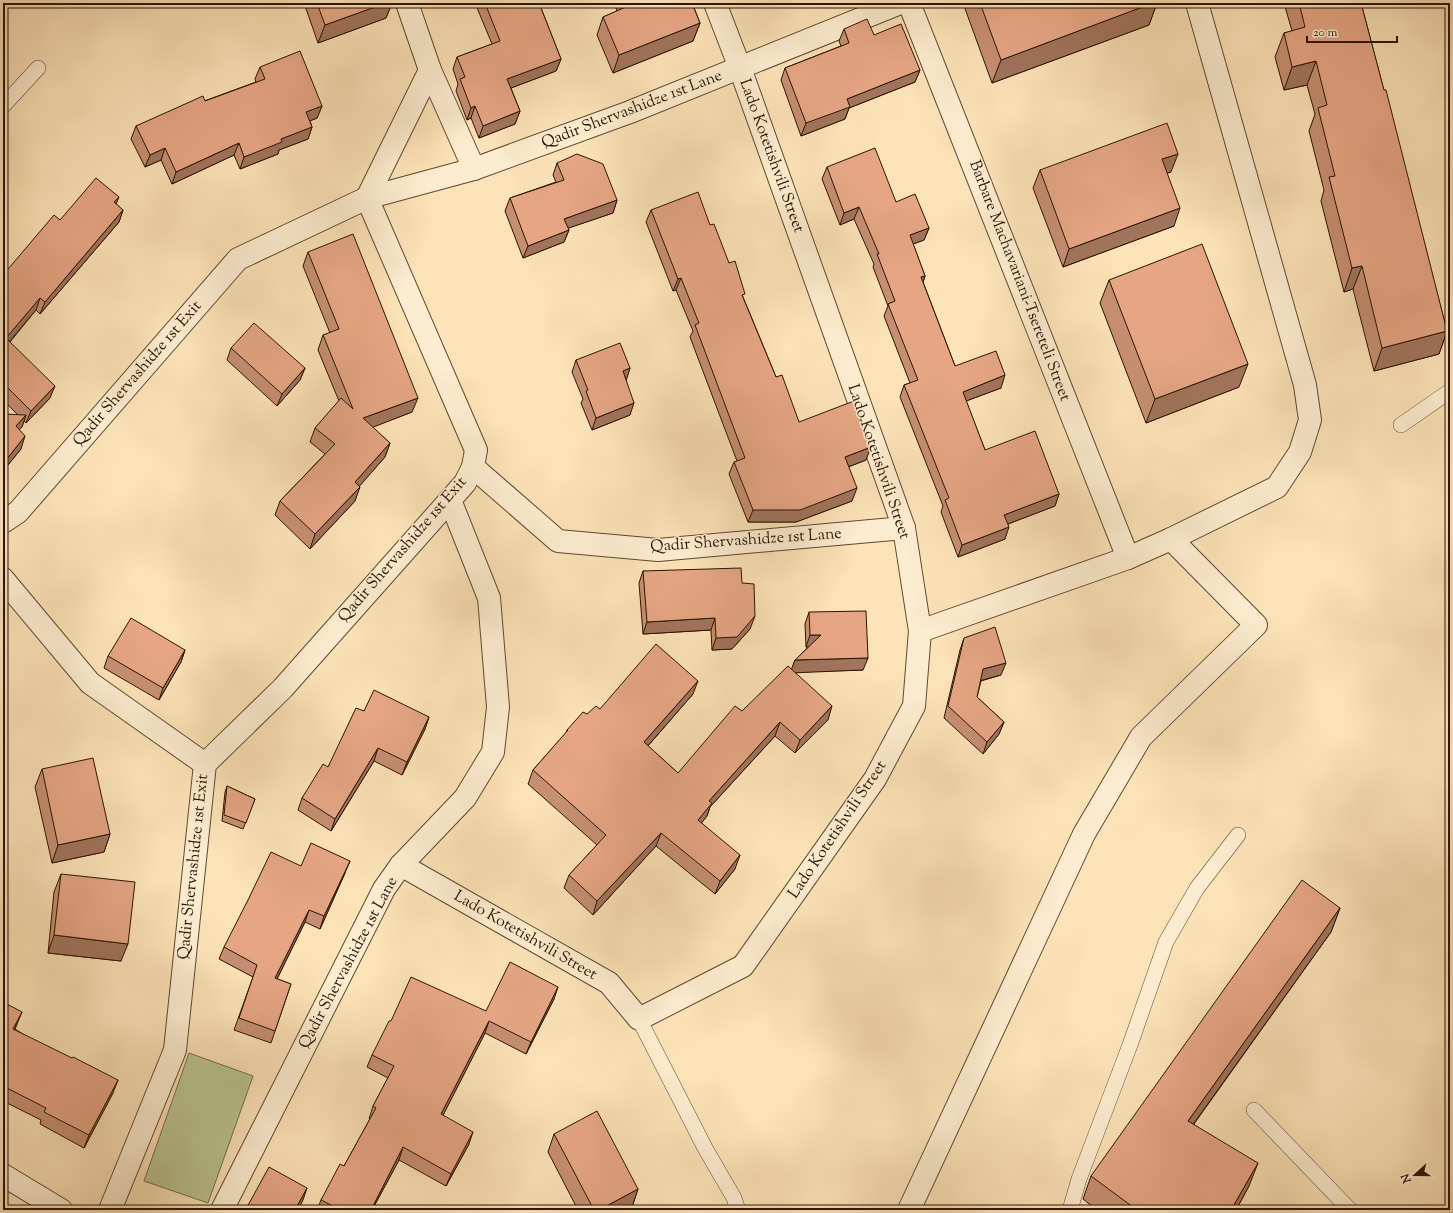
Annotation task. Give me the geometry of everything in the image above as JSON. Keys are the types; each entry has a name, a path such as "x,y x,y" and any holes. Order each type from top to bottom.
{"street":[{"path":"407,3 430,70 474,168"},
{"name":"Lado Kotetishvili Street","path":"401,865 609,983 639,1019 743,966 875,779 914,706 920,632 904,528 740,68 715,3"},
{"name":"Qadir Shervashidze 1st Lane","path":"366,198 474,168 630,112 900,3"},
{"name":"Barbare Machavariani-Tsereteli Street","path":"909,3 1128,558"},
{"path":"920,632 1128,558 1170,539 1277,487 1300,452 1310,420 1305,385 1196,3"},
{"path":"366,198 430,70"},
{"name":"Qadir Shervashidze 1st Exit","path":"3,522 18,512 238,259 366,198 476,450 473,467 465,484 283,688 205,764 175,1050 110,1210"},
{"name":"Qadir Shervashidze 1st Lane","path":"473,467 558,541 658,550 904,528"},
{"name":"Qadir Shervashidze 1st Lane","path":"222,1210 384,889 401,865 465,798 493,752 498,707 489,598 450,500"},
{"path":"909,1210 1084,834 1141,737 1256,625 1170,539"},
{"path":"3,579 90,683 205,764"},
{"path":"3,1175 61,1210"}],"lane":[{"path":"3,106 38,68"},
{"path":"1401,425 1450,391"},
{"path":"1070,1210 1079,1179 1130,1045 1166,942 1197,888 1238,835"},
{"name":"Lado Kotetishvili Street","path":"639,1019 705,1148 734,1198 738,1210"},
{"path":"1254,1110 1350,1210"}],"green space":[{"path":"189,1053 253,1076 208,1203 144,1181"}],"building":[{"path":"317,3 386,3 325,25"},
{"path":"485,3 539,3 561,59 507,79 520,111 483,126 475,106 471,108 460,79 465,77 457,57 500,41"},
{"path":"627,3 692,3 700,23 619,55 603,17 628,6"},
{"path":"980,3 1153,3 1001,60"},
{"path":"1299,3 1361,3 1384,90 1386,90 1447,331 1382,348 1362,266 1352,268 1329,177 1335,176 1318,108 1327,105 1316,61 1292,67 1284,33 1305,27"},
{"path":"867,19 874,35 901,24 920,70 847,99 850,107 806,123 785,68 849,43 844,29"},
{"path":"300,51 322,106 306,112 312,127 281,139 282,142 244,157 239,143 176,172 165,148 150,155 136,126 203,96 205,101 265,79 260,67"},
{"path":"1167,123 1178,154 1162,159 1180,208 1069,249 1040,170"},
{"path":"875,148 896,202 915,194 929,228 910,235 925,276 921,277 955,366 996,351 1005,375 963,392 985,450 1035,431 1059,494 1004,515 1009,527 962,545 945,500 949,498 904,385 918,380 888,304 895,301 877,254 879,254 859,207 844,213 827,167"},
{"path":"577,154 603,164 617,200 564,219 569,230 528,246 510,198 564,180 557,163"},
{"path":"96,178 119,197 114,202 123,210 45,302 40,298 6,338 55,386 31,411 3,383 3,380 8,375 3,371 3,275 54,215 60,220"},
{"path":"698,192 710,225 714,224 729,263 735,261 745,294 742,295 776,377 782,375 799,422 854,401 871,447 845,457 857,488 800,510 753,510 734,462 745,458 695,325 699,323 681,278 678,279 651,210"},
{"path":"353,234 418,398 363,418 390,443 355,482 360,487 315,534 280,501 335,444 315,428 341,398 353,409 323,335 339,329 308,252"},
{"path":"1202,244 1248,364 1155,399 1109,280"},
{"path":"254,323 305,368 282,394 231,348"},
{"path":"620,343 630,368 623,371 634,403 596,418 586,391 588,390 576,360"},
{"path":"3,414 26,415 16,426 25,436 3,464"},
{"path":"741,568 742,583 754,584 755,616 737,637 716,638 715,618 647,622 643,571"},
{"path":"866,611 868,658 795,660 821,635 810,635 809,612"},
{"path":"131,618 185,650 163,688 108,656"},
{"path":"995,627 1006,663 983,669 977,697 1004,722 987,742 948,706 964,638"},
{"path":"656,644 698,681 644,742 678,773 735,706 742,711 788,666 832,706 800,740 780,722 709,801 712,803 698,820 740,855 720,881 661,833 597,901 569,875 606,835 533,770 583,712 587,714 596,706 600,709"},
{"path":"374,690 429,717 407,762 378,748 335,819 302,798 323,764 328,767 356,708 364,711"},
{"path":"93,758 110,834 58,845 42,769"},
{"path":"227,786 255,799 246,823 224,815"},
{"path":"311,843 350,861 324,916 309,910 275,978 291,984 275,1031 239,1018 257,965 224,947 271,852 301,866"},
{"path":"61,874 135,882 128,944 54,935"},
{"path":"1302,880 1340,908 1188,1121 1258,1163 1231,1210 1137,1210 1091,1176"},
{"path":"510,962 558,987 531,1042 489,1021 441,1114 473,1132 451,1174 403,1147 371,1210 341,1210 321,1200 340,1164 344,1166 376,1108 373,1106 394,1066 372,1055 389,1021 391,1021 411,977 486,1011"},
{"path":"3,1002 22,1012 13,1029 118,1080 89,1135 44,1112 46,1108 3,1086"},
{"path":"597,1111 638,1189 599,1210 594,1210 554,1134"},
{"path":"269,1167 307,1188 295,1210 246,1209"}]}
